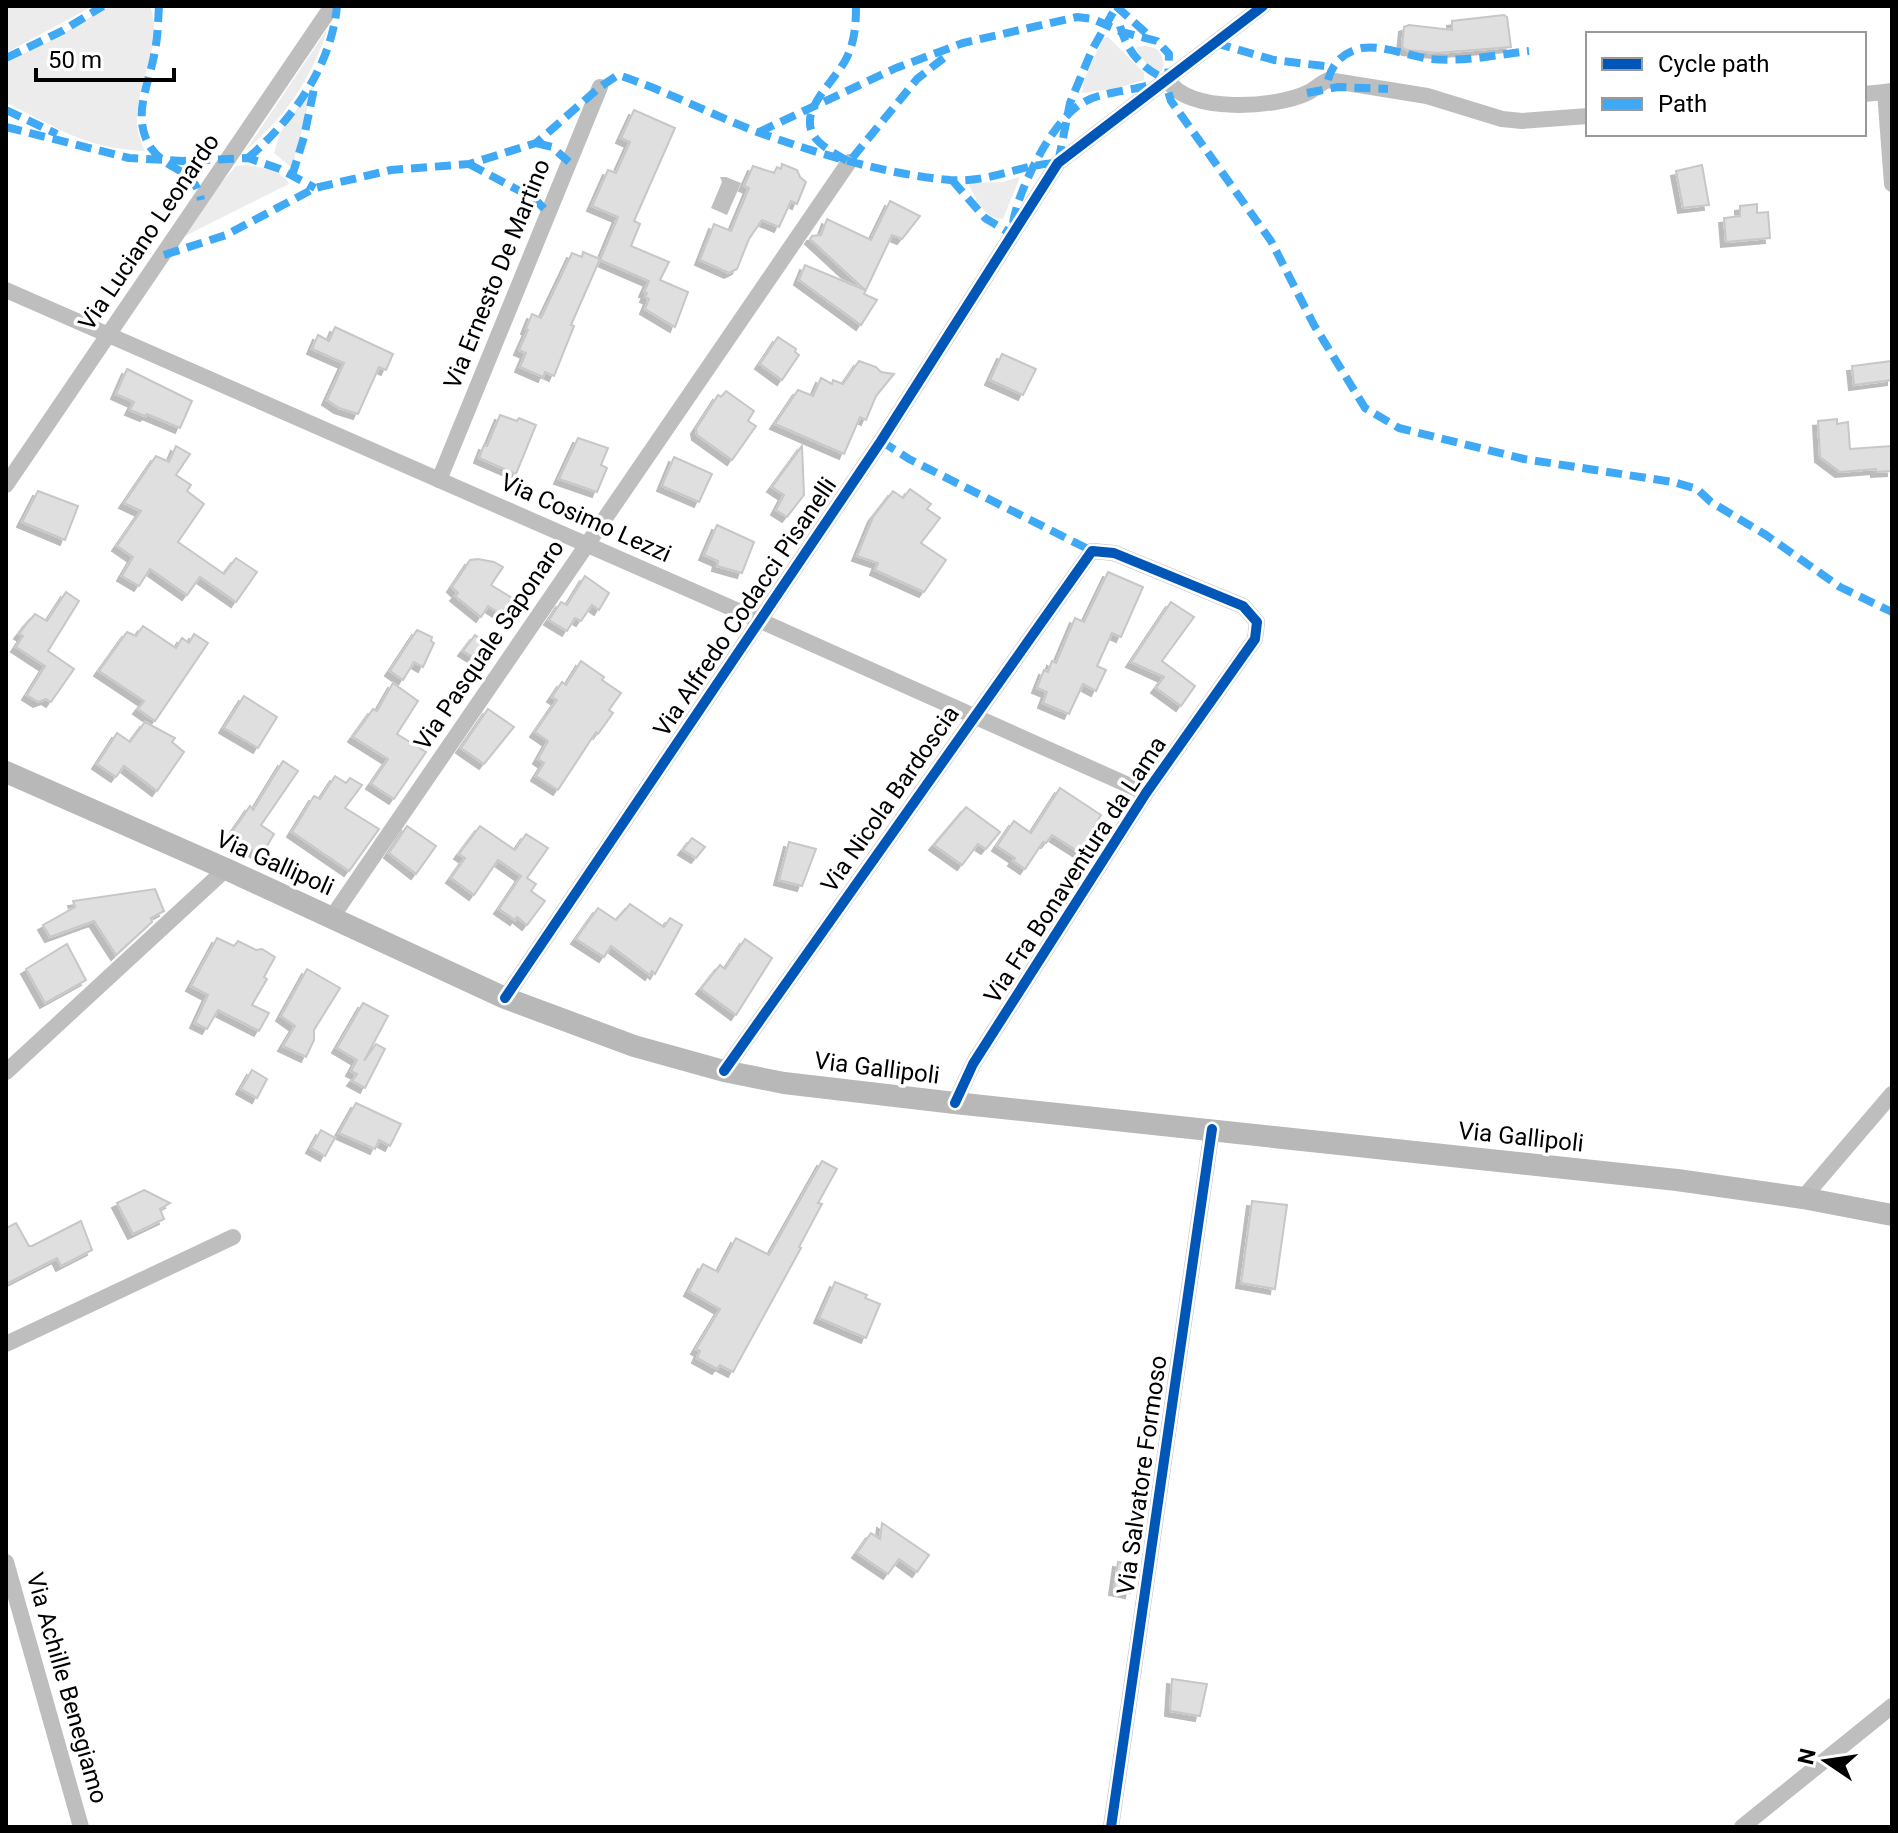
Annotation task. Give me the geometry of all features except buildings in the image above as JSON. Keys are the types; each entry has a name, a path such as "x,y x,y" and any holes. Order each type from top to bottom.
{"main road":[{"name":"Via Gallipoli","path":"6,772 332,917 505,998 634,1046 724,1071 784,1083 955,1103 1677,1180 1803,1198 1892,1215"}],"street":[{"name":"Via Luciano Leonardo","path":"6,485 332,6"},
{"name":"Via Alfredo Codacci Pisanelli","path":"505,998 881,441 1058,163 1263,6"},
{"path":"1168,80 1179,94 1224,106 1307,93 1328,80 1427,96 1502,119 1522,121 1586,116"},
{"name":"Via Ernesto De Martino","path":"439,480 600,87"},
{"path":"1866,94 1888,92 1892,184"},
{"name":"Via Pasquale Saponaro","path":"332,917 849,162"},
{"name":"Via Cosimo Lezzi","path":"6,290 1146,793"},
{"name":"Via Nicola Bardoscia","path":"724,1071 1092,551 1114,553 1243,606 1257,622"},
{"name":"Via Fra Bonaventura da Lama","path":"955,1103 973,1064 1146,793 1255,639 1257,622"},
{"path":"6,1072 226,869"},
{"path":"1803,1198 1892,1094"},
{"name":"Via Salvatore Formoso","path":"1111,1827 1212,1129"},
{"path":"6,1344 233,1237"},
{"name":"Via Achille Benegiamo","path":"6,1562 81,1827"},
{"path":"1742,1827 1892,1706"}],"shaded area":[{"path":"6,6 93,6 6,53"},
{"path":"109,6 150,6 154,24 153,42 137,114 138,132 145,151 87,141 6,103 6,61 49,42"},
{"path":"328,28 306,80 296,95 273,124 246,150"},
{"path":"1108,37 1144,73 1144,80 1082,93 1084,80 1103,38"},
{"path":"1136,47 1157,49 1161,54 1164,66 1161,72 1149,66 1140,56"},
{"path":"313,86 292,168 274,153 280,133"},
{"path":"247,165 276,173 289,184 181,238 236,166"},
{"path":"720,177 741,183 727,215 711,208 722,182"},
{"path":"1020,177 1003,219 986,212 968,183 1003,182"}],"marked path":[{"path":"6,58 62,31 103,6"},
{"path":"159,6 156,45 143,100 142,124 151,148 193,182 201,200"},
{"path":"248,158 280,126 307,90 327,50 337,6"},
{"path":"856,6 855,31 850,49 843,65 814,105 810,126 821,144 849,162 917,79 950,53"},
{"path":"1116,6 1147,34"},
{"path":"164,255 226,235 315,188 391,170 469,164 536,143 618,75 783,141 902,173 965,180 1058,163 1070,103 1092,50 1116,7"},
{"path":"759,132 896,68 963,43 1077,17 1093,19 1122,32 1157,41 1169,54 1168,91 1171,101 1271,241 1314,325 1365,408 1399,428 1524,459 1673,482 1697,489 1711,502 1766,535 1840,587 1892,612"},
{"path":"1120,26 1137,59 1168,80"},
{"path":"1215,43 1274,60 1332,67"},
{"path":"1328,80 1340,59 1362,48 1379,48 1442,60 1529,51"},
{"path":"292,176 315,84"},
{"path":"1013,223 1029,174 1049,139 1072,110 1099,96 1150,85"},
{"path":"1307,93 1338,87 1388,89"},
{"path":"6,110 57,134"},
{"path":"6,127 129,158 183,161 248,158 280,169 315,188"},
{"path":"536,143 552,147 569,162"},
{"path":"469,164 535,199 548,213"},
{"path":"952,180 985,218 1013,235"},
{"path":"881,441 909,459 1092,551"}],"cycle path":[{"path":"505,998 881,441 1058,163 1263,6"},
{"path":"724,1071 1092,551 1114,553 1243,606 1257,622 1255,639 1146,793 973,1064 955,1103"},
{"path":"1111,1827 1212,1129"}]}
